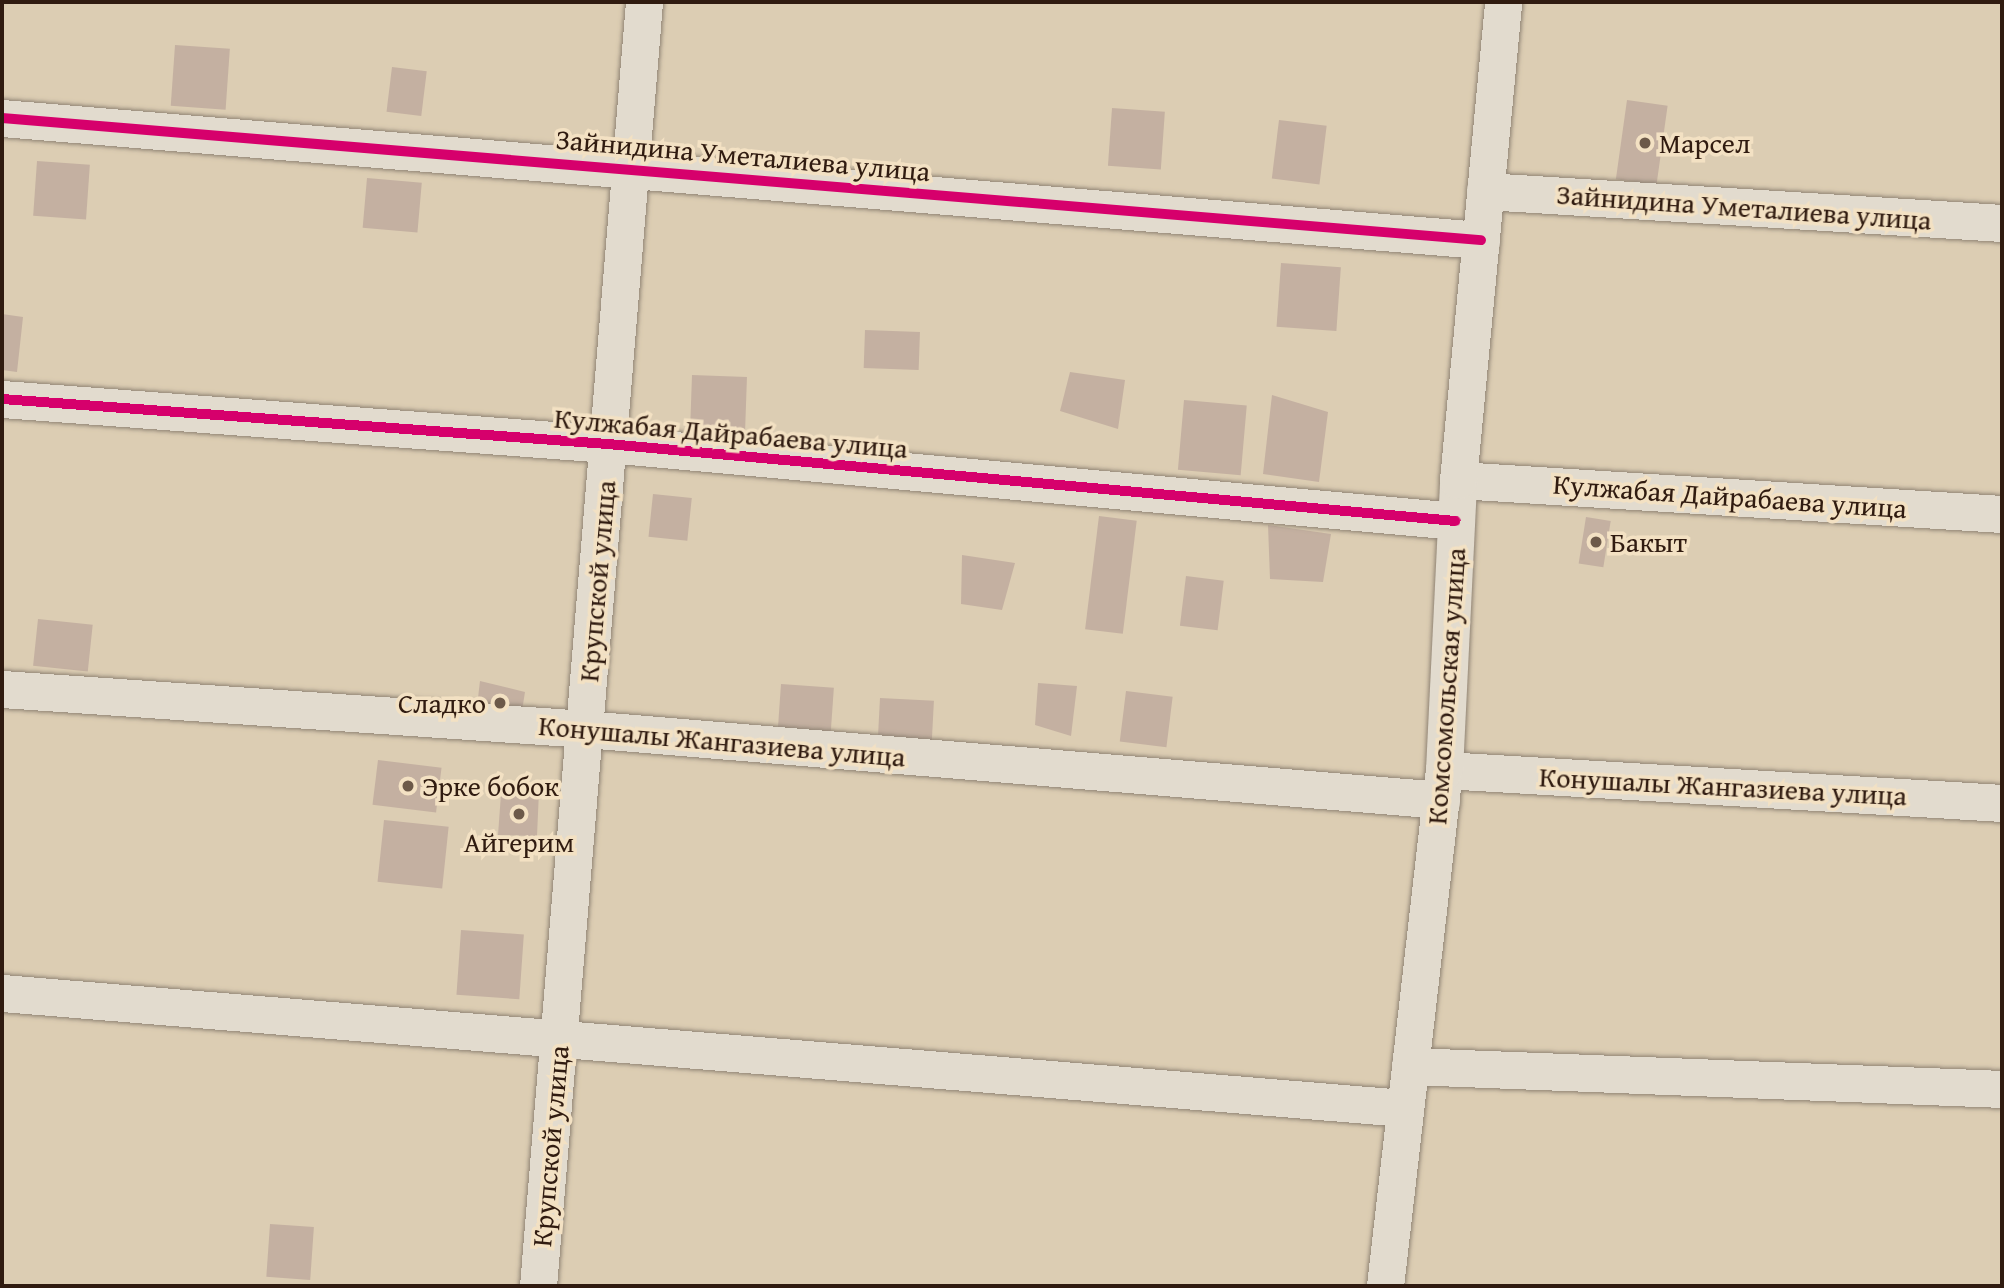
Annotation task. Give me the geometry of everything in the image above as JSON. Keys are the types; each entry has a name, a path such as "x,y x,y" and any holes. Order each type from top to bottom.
{"street":[{"name":"Крупской улица","path":"538,1286 644,2"},
{"name":"Комсомольская улица","path":"1385,1286 1442,785 1458,480 1503,2"},
{"name":"Зайнидина Уметалиева улица","path":"2,118 1481,240"},
{"name":"Зайнидина Уметалиева улица","path":"1485,191 2002,223"},
{"name":"Кулжабая Дайрабаева улица","path":"2,399 608,444 1456,522"},
{"name":"Кулжабая Дайрабаева улица","path":"1458,480 2002,514"},
{"name":"Конушалы Жангазиева улица","path":"2,689 1442,785 2002,803"},
{"path":"2,993 1405,1108"},
{"path":"1410,1066 2002,1089"}],"building":[{"path":"175,45 230,49 226,110 171,106"},
{"path":"392,67 427,71 421,116 387,112"},
{"name":"Марсел","path":"1627,100 1668,106 1656,185 1616,179"},
{"path":"1112,108 1165,112 1161,170 1108,166"},
{"path":"1279,120 1327,126 1319,184 1272,179"},
{"path":"37,161 90,165 86,220 33,216"},
{"path":"367,178 422,183 417,233 363,228"},
{"path":"1281,263 1341,267 1336,331 1277,327"},
{"path":"2,314 23,317 17,372 2,370"},
{"path":"865,330 920,332 919,370 864,368"},
{"path":"1070,372 1125,380 1118,429 1060,411"},
{"path":"692,375 747,377 745,435 690,433"},
{"path":"1272,395 1328,412 1319,482 1263,474"},
{"path":"1184,400 1247,405 1241,475 1178,470"},
{"path":"653,494 692,498 687,541 649,537"},
{"path":"1099,516 1137,521 1123,634 1085,629"},
{"name":"Бакыт","path":"1586,517 1611,521 1603,567 1579,563"},
{"path":"1268,525 1331,534 1323,582 1270,579"},
{"path":"962,555 1015,563 1002,610 961,604"},
{"path":"1186,576 1224,581 1218,630 1180,626"},
{"path":"38,619 93,625 88,671 33,666"},
{"name":"Сладко","path":"480,681 525,692 520,723 476,715"},
{"path":"1038,683 1077,686 1071,736 1035,725"},
{"path":"781,684 834,688 830,739 777,735"},
{"path":"1126,691 1173,697 1166,747 1120,742"},
{"path":"880,698 934,701 932,747 878,744"},
{"name":"Эрке бобок","path":"378,760 442,768 436,812 373,805"},
{"name":"Айгерим","path":"539,791 537,836 498,835 501,794"},
{"path":"384,820 449,827 442,888 378,882"},
{"path":"461,930 524,934 519,999 456,995"},
{"path":"270,1224 314,1227 310,1280 266,1277"}],"cycle path":[{"path":"2,118 1481,240"},
{"path":"2,399 608,444 1456,521"}],"place":[{"name":"Марсел","path":"1645,143"},
{"name":"Бакыт","path":"1596,542"},
{"name":"Сладко","path":"500,703"},
{"name":"Эрке бобок","path":"408,786"},
{"name":"Айгерим","path":"519,814"}]}
